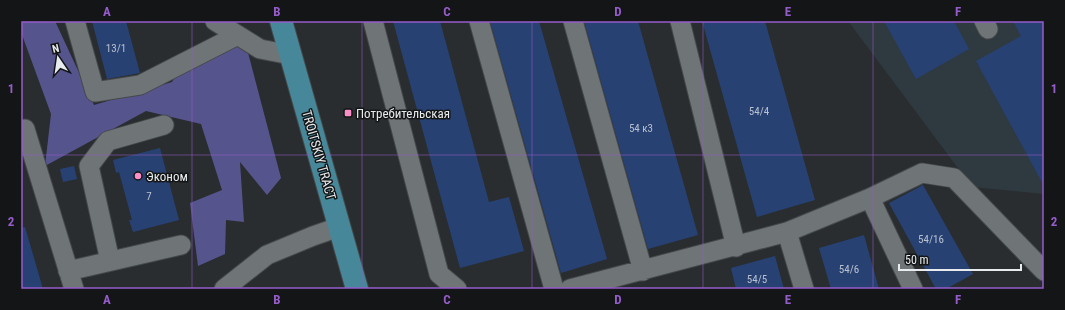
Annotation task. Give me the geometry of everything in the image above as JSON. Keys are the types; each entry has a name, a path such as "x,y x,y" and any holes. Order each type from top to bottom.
{"main road":[{"name":"TROITSKIY TRACT","path":"281,21 357,289"}],"street":[{"path":"75,21 95,92 140,85 236,36"},
{"path":"215,21 236,36 260,49 291,55"},
{"path":"373,21 439,274 457,289"},
{"path":"479,21 554,289"},
{"path":"574,21 643,271"},
{"path":"680,21 736,247"},
{"path":"110,261 90,166 108,141 164,125"},
{"path":"21,130 25,130 74,289"},
{"path":"582,288 787,232 870,198 922,173 954,178 1044,271"},
{"path":"870,198 913,289"},
{"path":"224,289 267,255 339,227"},
{"path":"787,232 804,289"},
{"path":"68,271 181,245"}],"shaded area":[{"path":"21,21 55,21 94,105 172,82 190,52 246,45 281,178 267,195 240,162 244,222 226,220 225,254 198,266 190,203 222,190 201,124 146,111 45,166 51,114 21,32"},
{"path":"848,21 1044,21 1044,194 972,187"}],"building":[{"path":"92,21 126,21 140,73 107,79"},
{"path":"393,21 440,21 489,202 509,197 524,251 460,268"},
{"path":"490,21 539,21 607,259 561,273"},
{"path":"584,21 638,21 698,235 648,249"},
{"path":"702,21 765,21 815,200 757,217"},
{"path":"884,21 954,21 969,49 916,79"},
{"path":"1013,21 1044,21 1044,186 976,61 1021,36"},
{"path":"160,148 179,220 133,232 129,220 132,220 119,172 116,173 113,160"},
{"path":"74,166 77,179 63,182 60,169"},
{"path":"923,185 973,274 946,289 936,289 889,203"},
{"path":"25,227 43,289 21,289 21,228"},
{"path":"864,235 879,289 831,289 819,248"},
{"path":"775,256 784,289 736,289 731,268"}],"place":[{"name":"Потребительская","path":"348,113"},
{"name":"Эконом","path":"138,176"}]}
